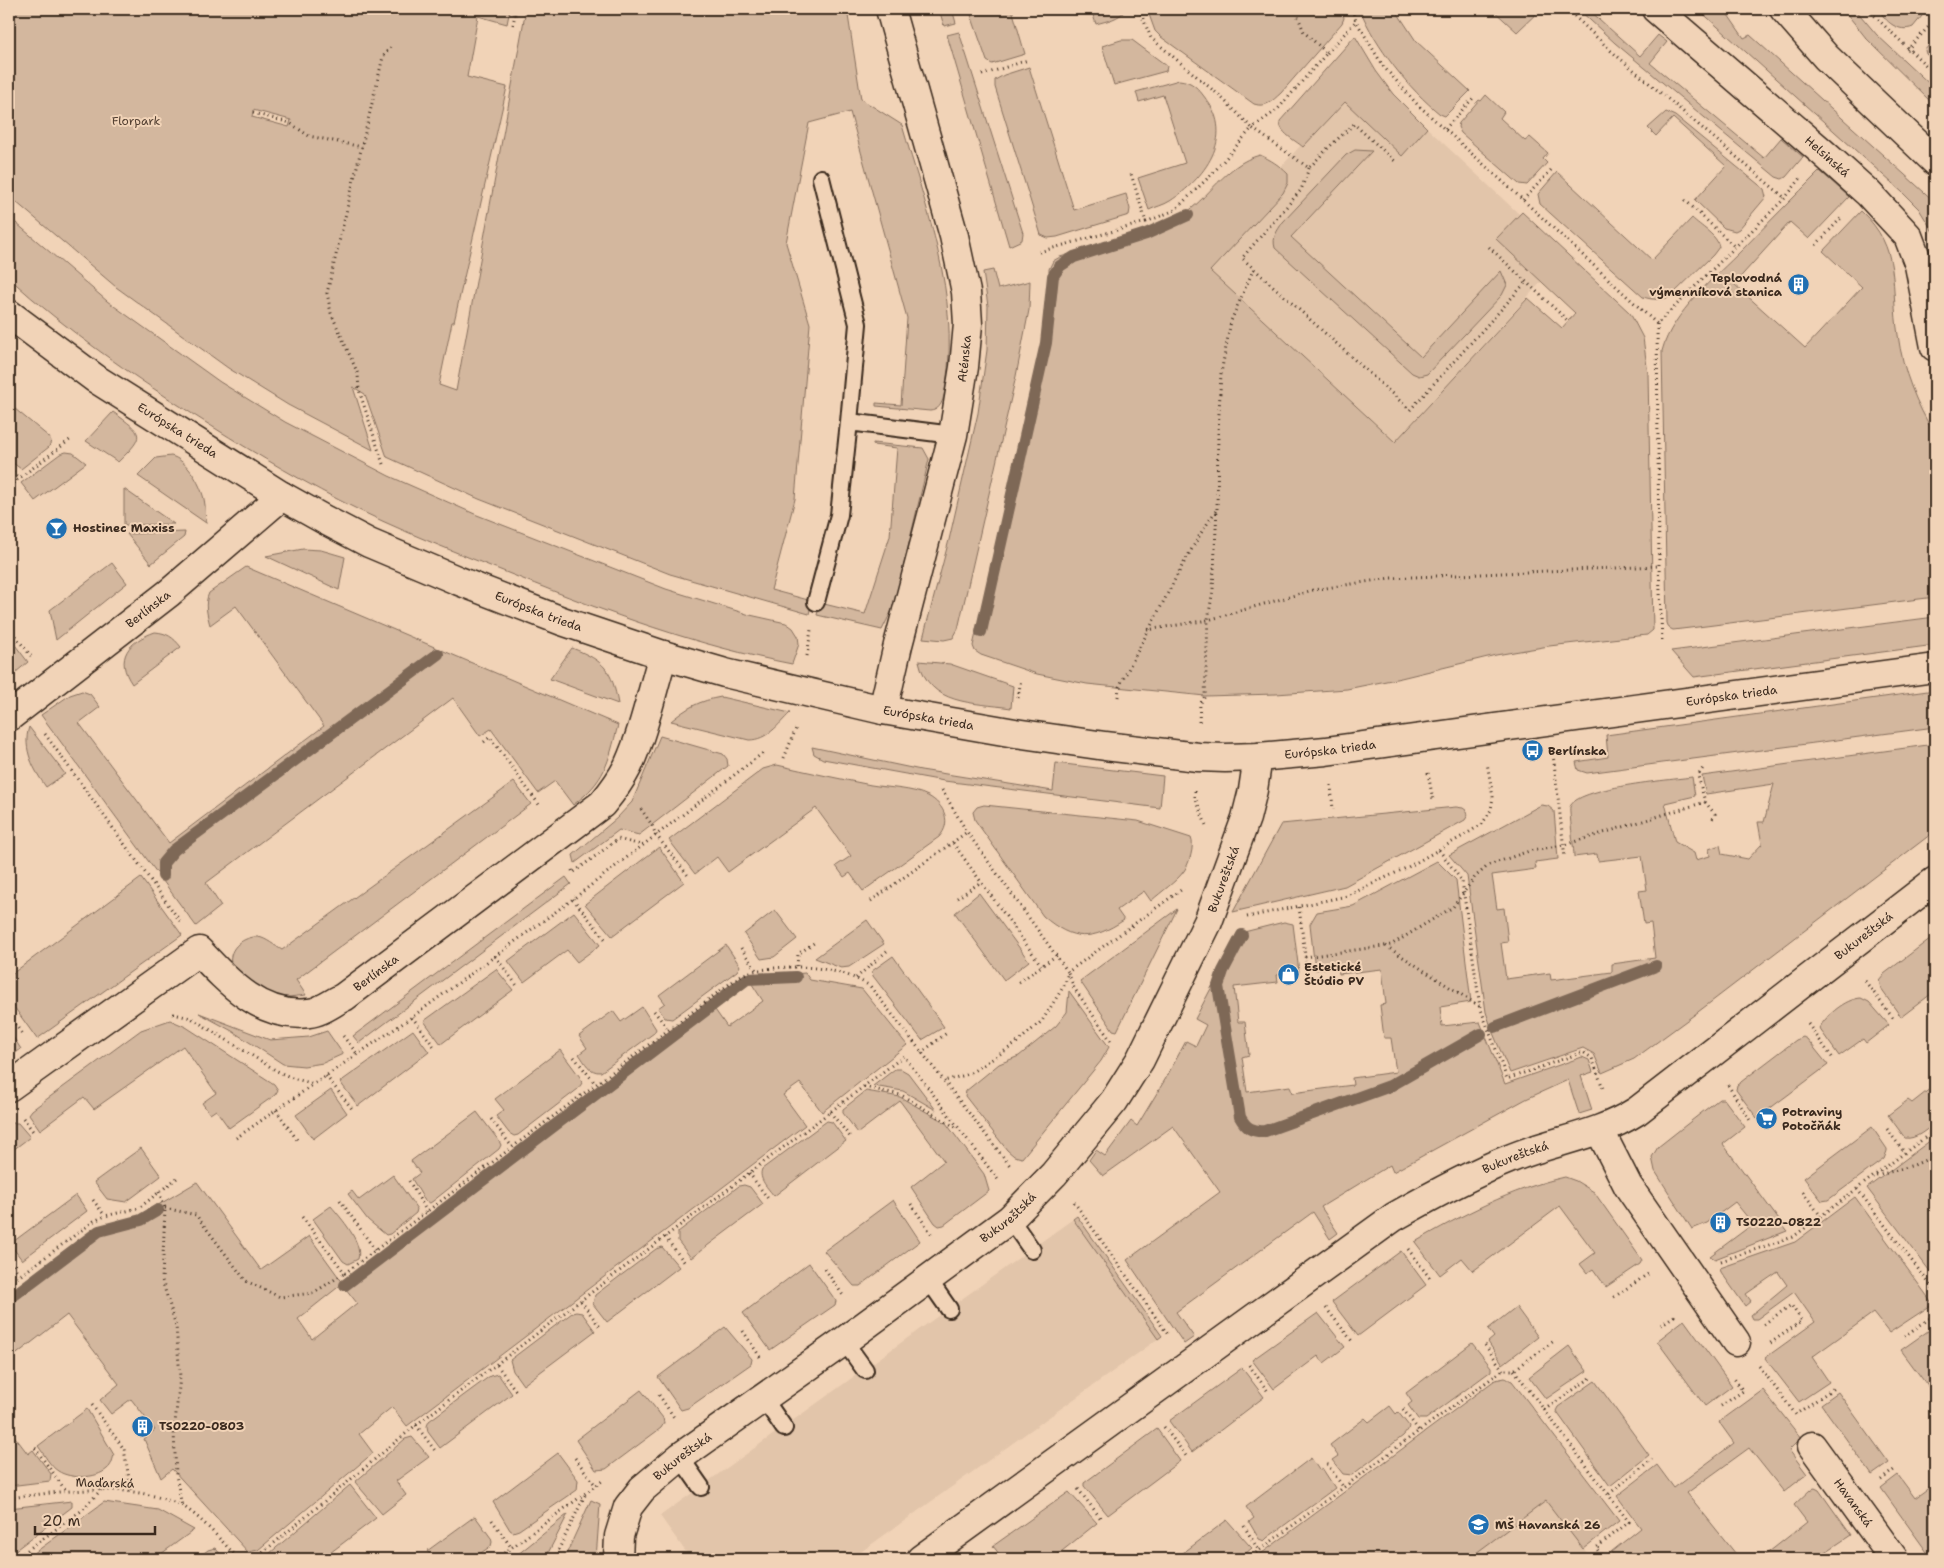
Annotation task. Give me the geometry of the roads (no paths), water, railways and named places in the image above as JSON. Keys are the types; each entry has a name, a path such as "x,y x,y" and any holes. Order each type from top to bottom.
{"street":[{"name":"Aténska","path":"883,710 953,435 967,346 966,292 954,236 890,9"},
{"name":"Helsinská","path":"1656,9 1868,193 1908,236 1919,265 1935,347"},
{"path":"1784,9 1826,57 1935,161"},
{"name":"Európska trieda","path":"9,314 96,379 282,496 369,543 459,581 562,621 663,655 725,673 883,710 1015,733 1105,746 1198,756 1258,757 1345,748 1935,668"},
{"name":"Berlínska","path":"16,711 168,593 282,496"},
{"name":"Berlínska","path":"13,1099 199,951 216,970 247,998 262,1006 294,1013 310,1013 344,997 602,804 628,765 663,655"},
{"name":"Bukureštská","path":"618,1559 619,1536 628,1507 642,1489 680,1457 764,1399 1010,1220 1062,1164 1114,1101 1140,1060 1208,922 1246,818 1258,757"},
{"name":"Bukureštská","path":"920,1559 1394,1217 1450,1185 1509,1158 1610,1126 1636,1111 1935,881"},
{"path":"1610,1126 1628,1186 1736,1342"},
{"name":"Havanská","path":"1812,1446 1894,1559"}],"lane":[{"path":"816,602 839,515 858,324 822,178"},
{"path":"849,422 953,435"},
{"path":"1010,1220 1032,1250"},
{"path":"928,1279 949,1309"},
{"path":"844,1341 865,1370"},
{"path":"764,1399 784,1428"},
{"path":"680,1457 701,1487"}],"waterway":[{"path":"981,632 1046,343 1053,276 1060,266 1074,257 1146,234 1188,215"},
{"path":"163,876 163,863 174,850 438,654"},
{"path":"1242,935 1223,971 1218,986 1240,1117 1247,1127 1253,1130 1265,1131 1390,1086 1481,1034"},
{"path":"1495,1027 1656,966"},
{"path":"345,1285 747,979 796,977"},
{"path":"9,1299 99,1231 141,1220 158,1210"}],"place":[{"name":"Teplovodná výmenníková stanica","path":"1798,285"},
{"name":"Hostinec Maxiss","path":"57,528"},
{"name":"Berlínska","path":"1532,751"},
{"name":"Estetické Štúdio PV","path":"1288,974"},
{"name":"Potraviny Potočňák","path":"1766,1119"},
{"name":"TS0220-0822","path":"1720,1222"},
{"name":"TS0220-0803","path":"143,1426"},
{"name":"MŠ Havanská 26","path":"1479,1525"}],"park label":[{"name":"Florpark","path":"136,121"}]}
